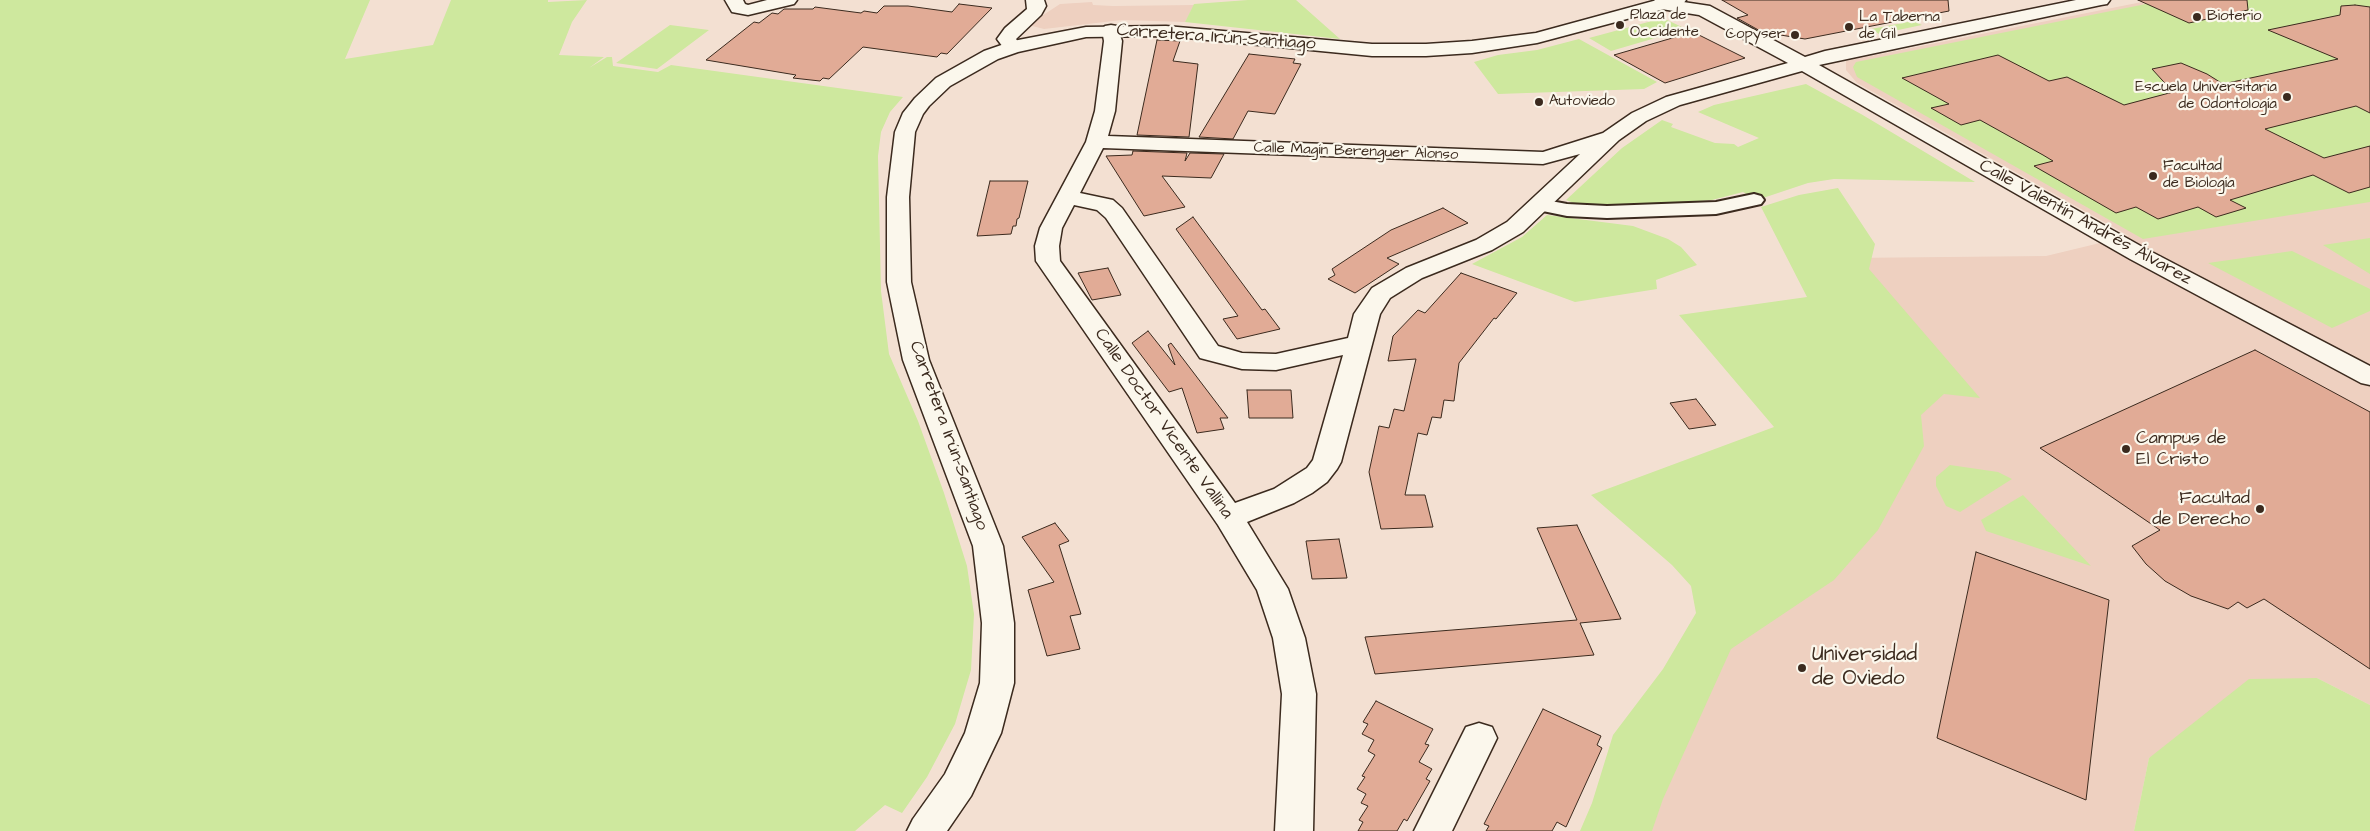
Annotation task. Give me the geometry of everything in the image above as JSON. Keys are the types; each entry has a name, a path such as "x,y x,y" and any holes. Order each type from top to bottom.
{"main road":[{"path":"734,0 738,8 748,10 788,0"},
{"path":"1013,47 1006,39 1010,32 1035,11 1037,6 1035,0"},
{"path":"1229,516 1284,496 1317,475 1327,462 1367,314 1373,302 1381,293 1414,273 1484,244 1515,227 1612,136 1639,117 1673,101 1780,72 1825,57 2101,0"},
{"path":"1664,1 1708,5"},
{"name":"Carretera Irún-Santiago","path":"926,831 958,785 983,733 996,682 998,624 988,546 916,360 899,282 898,197 904,132 913,113 943,82 975,63 1013,47 1064,35 1111,30 1207,33 1372,50 1426,50 1480,46 1537,38 1664,1"},
{"name":"Calle Valentín Andrés Álvarez","path":"1708,5 1802,64 2138,254 2370,378"},
{"name":"Calle Doctor Vicente Vallina","path":"1111,30 1113,40 1105,111 1096,142 1051,228 1047,246 1048,262 1229,516 1272,589 1289,638 1299,694 1294,831"},
{"name":"Calle Magín Berenguer Alonso","path":"1096,142 1543,158 1580,148 1612,136"},
{"path":"1543,158 1574,172"},
{"path":"1068,197 1105,205 1114,214 1209,352 1242,361 1276,362 1360,343"},
{"path":"1433,831 1479,738"}],"street":[{"path":"1540,205 1567,210 1607,212 1716,208 1754,200"}],"shaded area":[{"name":"Campus de El Cristo","path":"2152,0 2370,0 2370,705 2317,678 2149,758 2134,831 1616,831 1846,258 2046,256 2129,236 1857,83 1846,70 1846,61"},
{"path":"1092,2 1093,5 1113,6 1194,5 1185,22 1122,20 1044,29 1028,25 1060,4"}],"green space":[{"path":"0,0 370,0 345,59 433,45 451,0 548,0 548,2 587,0 572,22 559,55 604,57 589,68 607,57 612,57 613,66 658,72 671,65 903,97 890,112 881,132 878,156 881,291 889,354 918,421 944,493 967,566 974,614 971,670 955,724 927,777 902,813 885,805 855,831 0,831"},
{"path":"1248,0 1296,0 1340,39 1185,22 1194,4"},
{"path":"2166,0 2370,0 2370,202 2143,239 1857,77 1853,67 1856,62"},
{"path":"1663,18 1686,29 1611,51 1589,38"},
{"path":"1913,21 1922,25 1879,34 1871,29"},
{"path":"670,25 709,30 657,69 616,63"},
{"path":"1579,39 1657,82 1644,89 1498,94 1474,62 1498,55 1537,50"},
{"path":"1806,84 1861,114 1975,182 1834,179 1808,183 1757,200 1743,192 1712,200 1677,203 1579,205 1566,200 1622,148 1662,120 1673,124 1671,127 1715,143 1734,144 1738,147 1759,138 1698,112 1714,105"},
{"path":"1838,188 1875,244 1869,269 1980,398 1944,394 1921,415 1924,446 1878,530 1834,580 1731,649 1663,799 1652,831 1580,831 1592,803 1613,735 1663,669 1696,613 1691,586 1672,565 1591,495 1774,427 1679,315 1807,297 1761,207 1799,195"},
{"path":"1547,215 1633,226 1668,239 1681,247 1697,265 1656,280 1657,289 1575,302 1472,264 1522,237"},
{"path":"2370,238 2370,274 2323,245"},
{"path":"2292,251 2370,289 2370,311 2332,328 2208,263"},
{"path":"1950,465 1998,472 2012,479 1960,512 1946,506 1936,486 1936,477"},
{"path":"2023,495 2091,566 1986,531 1981,520"},
{"path":"2317,678 2370,705 2370,831 2134,831 2149,758 2249,679"}],"building":[{"path":"1722,0 1948,0 1949,11 1805,39 1762,32 1737,18 1748,15"},
{"name":"Bioterio","path":"2138,0 2247,0 2248,10 2189,23"},
{"path":"959,4 992,8 947,54 941,53 937,57 863,47 829,79 823,78 820,81 793,78 796,75 706,60 754,22 759,23 772,13 778,14 784,9 813,9 815,7 861,13 864,11 877,13 884,6 908,6 952,12"},
{"path":"2341,6 2370,7 2370,113 2356,106 2265,129 2324,158 2370,146 2370,187 2349,193 2313,175 2230,200 2246,208 2216,217 2198,207 2158,219 2136,207 2116,213 2034,166 2053,161 1980,120 1961,125 1931,108 1949,104 1902,78 1998,55 2049,81 2067,77 2124,105 2173,92 2152,69 2181,63 2207,74 2223,84 2338,59 2268,30 2340,15"},
{"path":"1693,32 1745,58 1665,83 1614,55"},
{"path":"1157,40 1180,41 1173,61 1198,64 1189,137 1137,135"},
{"path":"1249,54 1295,59 1293,63 1301,64 1275,114 1248,111 1233,139 1199,137"},
{"path":"1133,151 1187,153 1185,161 1190,153 1224,154 1211,178 1162,176 1185,207 1144,216 1106,156 1132,155"},
{"path":"990,181 1028,181 1019,218 1017,219 1016,226 1013,226 1011,234 977,236"},
{"path":"1443,208 1468,223 1387,258 1399,264 1355,293 1328,279 1335,275 1332,269 1391,230"},
{"path":"1193,217 1262,310 1265,309 1280,329 1237,339 1223,319 1238,316 1176,229"},
{"path":"1108,268 1121,295 1092,300 1078,273"},
{"path":"1461,273 1517,293 1496,319 1494,318 1459,363 1454,401 1444,400 1441,418 1432,417 1427,435 1418,433 1405,495 1425,495 1433,527 1381,529 1369,472 1379,426 1389,428 1394,409 1404,411 1416,359 1388,361 1393,336 1418,310 1425,313"},
{"path":"1148,331 1175,365 1168,345 1171,343 1228,418 1220,418 1224,429 1197,433 1182,388 1169,392 1132,343"},
{"name":"Facultad de Derecho","path":"2255,350 2370,412 2370,669 2264,599 2247,608 2238,602 2228,609 2191,596 2165,581 2146,564 2132,546 2160,530 2040,448"},
{"path":"1247,390 1291,390 1293,418 1249,418"},
{"path":"1696,399 1716,425 1689,429 1670,403"},
{"path":"1055,523 1069,541 1059,545 1081,614 1070,616 1080,649 1047,656 1028,590 1054,582 1022,537"},
{"path":"1577,525 1621,619 1580,623 1594,655 1375,674 1365,637 1577,620 1537,528"},
{"path":"1339,539 1347,578 1312,579 1306,541"},
{"path":"1976,552 2109,600 2086,800 1937,738"},
{"path":"1376,701 1433,729 1425,744 1429,745 1419,762 1432,769 1426,779 1430,781 1407,821 1404,819 1397,831 1358,831 1363,822 1359,820 1368,806 1361,803 1366,794 1357,789 1365,777 1362,776 1375,755 1368,751 1374,740 1362,734 1368,724 1363,722"},
{"path":"1543,709 1601,736 1597,745 1602,748 1566,827 1557,822 1552,831 1486,831 1489,826 1484,824"}],"place":[{"name":"Bioterio","path":"2197,17"},
{"name":"Plaza de Occidente","path":"1620,25"},
{"name":"La Taberna de Gil","path":"1849,27"},
{"name":"Copyser","path":"1795,35"},
{"name":"Escuela Universitaria de Odontología","path":"2287,97"},
{"name":"Autoviedo","path":"1539,102"},
{"name":"Facultad de Biología","path":"2153,176"},
{"name":"Campus de El Cristo","path":"2126,449"},
{"name":"Facultad de Derecho","path":"2260,509"},
{"name":"Universidad de Oviedo","path":"1802,668"}]}
